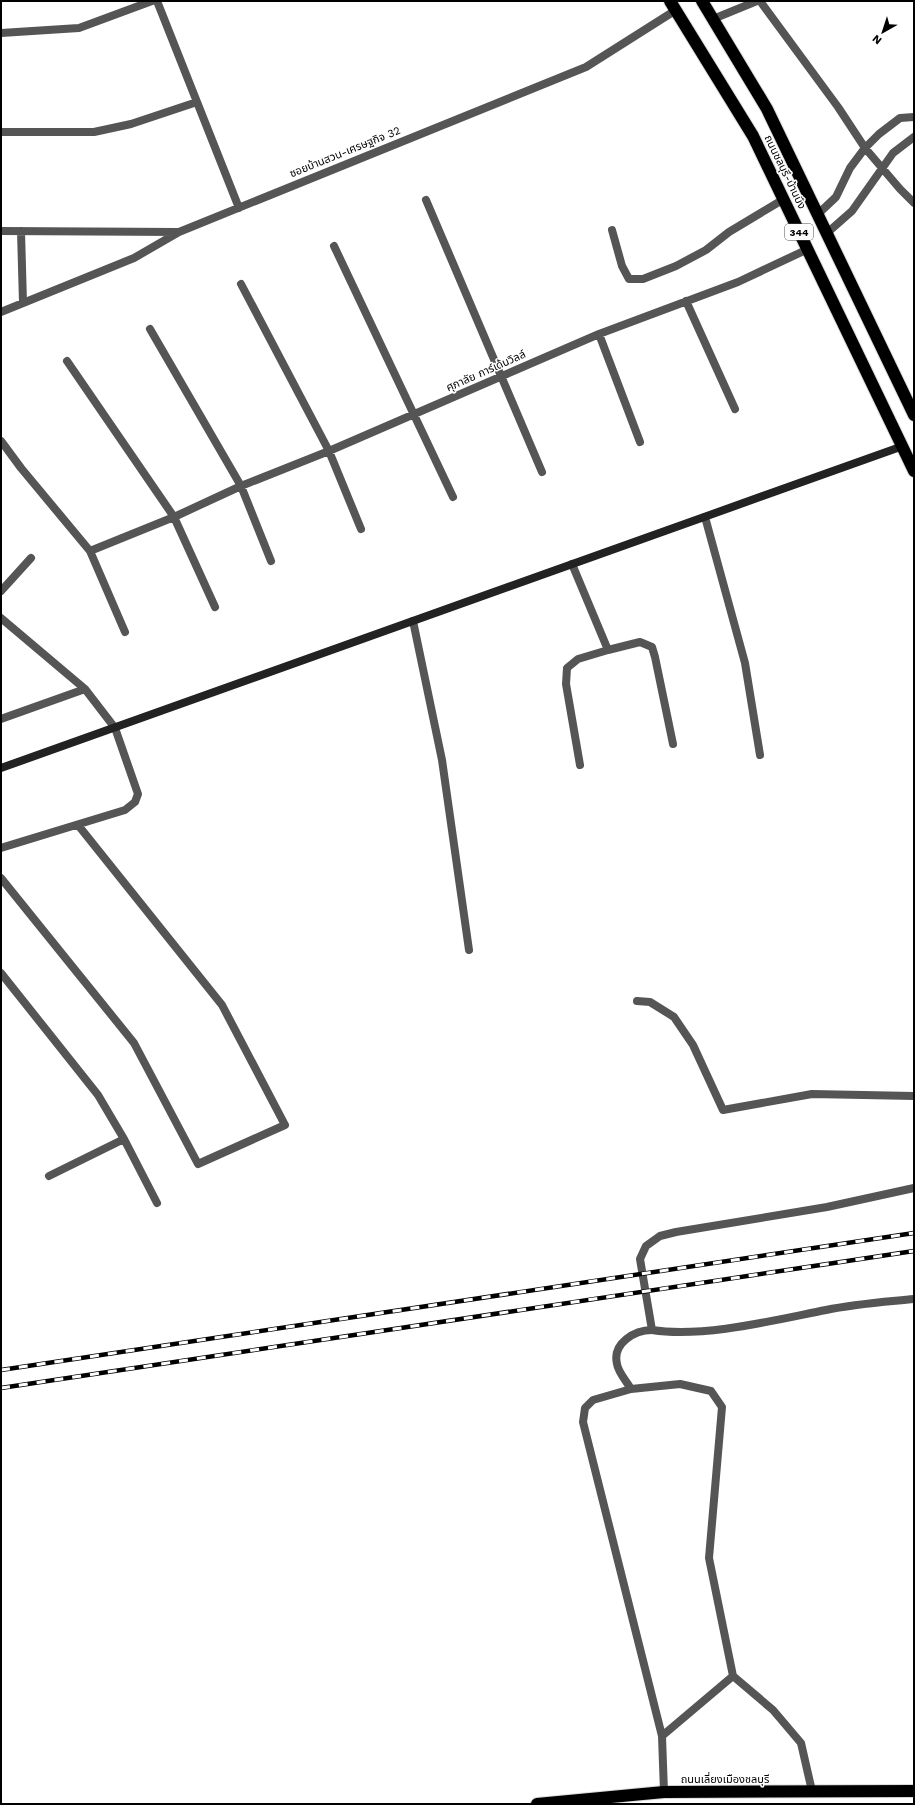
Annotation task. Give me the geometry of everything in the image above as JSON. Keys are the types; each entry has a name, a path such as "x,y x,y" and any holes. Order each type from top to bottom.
{"highway":[{"name":"ถนนชลบุรี-บ้านบึง","path":"702,1 767,109 914,415"},
{"name":"ถนนชลบุรี-บ้านบึง","path":"673,5 753,136 914,471"},
{"name":"ถนนเลี่ยงเมืองชลบุรี","path":"537,1804 664,1792 914,1791"}],"street":[{"path":"1,33 79,28 152,1"},
{"path":"157,1 239,208"},
{"path":"713,19 756,1"},
{"path":"760,1 838,107 865,148 914,203"},
{"name":"ซอยบ้านสวน-เศรษฐกิจ 32","path":"1,231 179,232 586,67 673,5"},
{"path":"1,132 94,132 131,124 197,102"},
{"path":"818,214 836,197 850,168 865,148 879,134 900,118 914,117"},
{"path":"827,233 852,211 892,153 914,137"},
{"path":"426,200 502,375 542,472"},
{"path":"612,230 622,266 629,279 643,279 676,266 706,250 729,232 784,200"},
{"path":"21,232 23,304"},
{"path":"1,312 134,258 179,232"},
{"path":"334,246 453,497"},
{"name":"ศุภาลัย การ์เด้นวิลล์","path":"90,551 174,517 241,486 329,451 599,334 738,282 808,249"},
{"path":"240,284 329,451 361,529"},
{"path":"686,302 735,409"},
{"path":"150,329 241,486 272,561"},
{"path":"599,334 640,442"},
{"path":"67,361 174,517 215,607"},
{"path":"1,441 21,468 90,551 125,632"},
{"path":"1,768 902,446"},
{"path":"704,517 745,663 760,755"},
{"path":"1,591 31,558"},
{"path":"572,564 608,650"},
{"path":"1,618 86,689 115,728 138,794 135,802 125,810 1,848"},
{"path":"413,621 442,760 469,950"},
{"path":"580,765 566,684 567,668 578,659 640,642 652,647 673,744"},
{"path":"1,719 86,689"},
{"path":"1,878 134,1043 198,1164 285,1125 222,1005 78,825"},
{"path":"1,974 98,1095 124,1139 157,1203"},
{"path":"637,1001 650,1002 674,1017 693,1045 723,1110 812,1094 914,1096"},
{"path":"49,1176 124,1139"},
{"path":"652,1330 640,1259 646,1246 660,1236 676,1232 827,1207 914,1188"},
{"path":"631,1389 617,1364 619,1349 626,1338 642,1330 665,1332 716,1329 789,1318 827,1310 914,1299"},
{"path":"664,1792 662,1736 583,1422 585,1408 594,1400 631,1389 680,1384 711,1391 722,1407 709,1558 733,1676 774,1710 801,1743 812,1791"},
{"path":"662,1736 733,1676"}],"railway":[{"path":"1,1370 914,1233"},
{"path":"1,1388 914,1251"}]}
